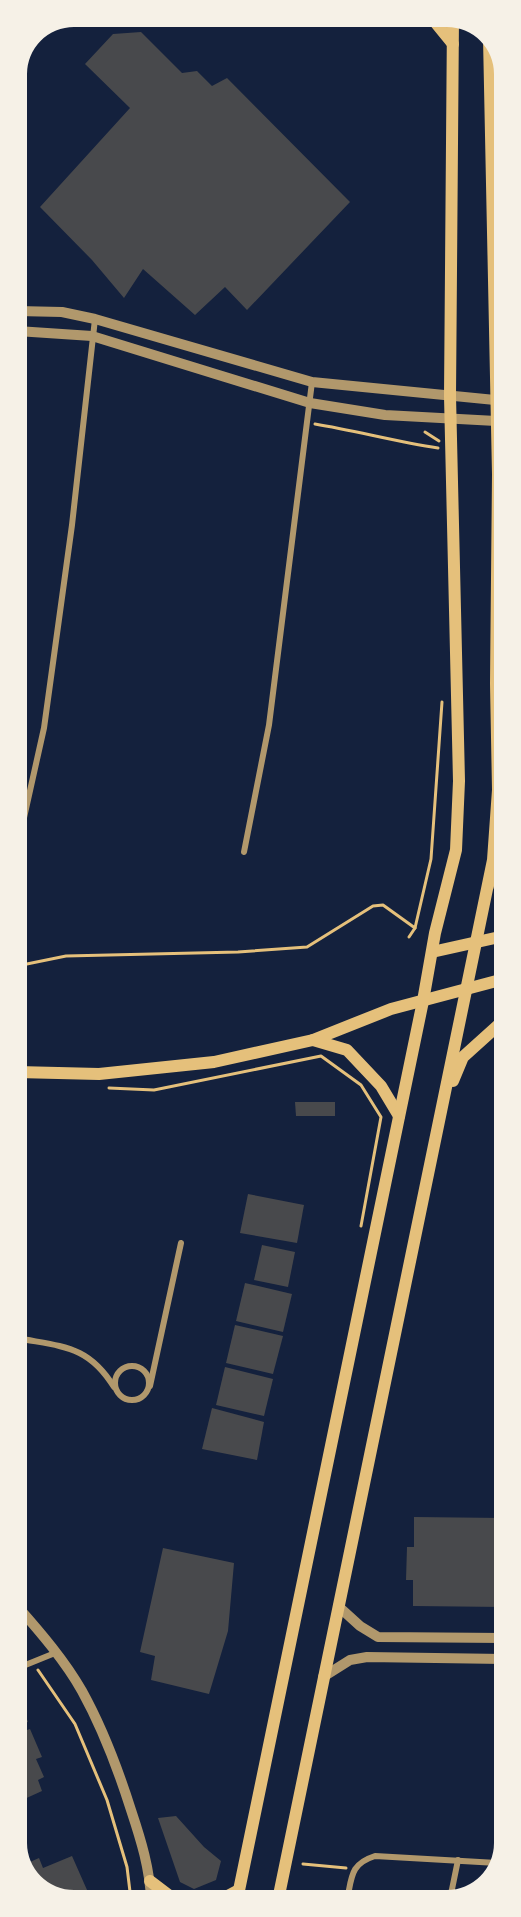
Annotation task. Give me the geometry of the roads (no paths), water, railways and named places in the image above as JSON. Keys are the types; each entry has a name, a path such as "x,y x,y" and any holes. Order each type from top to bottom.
{"main road":[{"path":"439,27 453,45"},
{"path":"239,1890 423,1001 435,933 456,850 459,781 450,396 453,28"},
{"path":"489,53 494,340"},
{"path":"280,1890 494,848"},
{"path":"493,860 494,864"},
{"path":"432,952 494,939"},
{"path":"27,1072 99,1074 214,1062 313,1040 391,1009 494,982"},
{"path":"440,1113 463,1057 494,1029"},
{"path":"313,1040 348,1050 381,1086 399,1116"},
{"path":"150,1881 162,1890"}],"street":[{"path":"27,311 62,312 95,319 312,382 494,400"},
{"path":"27,804 44,728 72,525 95,319"},
{"path":"27,332 92,336 310,404 385,415 494,421"},
{"path":"244,852 269,725 312,382"},
{"path":"27,1340 76,1350 98,1365 121,1398 133,1401 144,1396 150,1386 181,1243"},
{"path":"114,1388 116,1375 125,1366 137,1366 147,1373 150,1386"},
{"path":"338,1606 360,1626 378,1637 494,1638"},
{"path":"27,1617 81,1690 116,1763 141,1840 150,1890"},
{"path":"27,1664 55,1653"},
{"path":"323,1677 350,1660 367,1657 494,1659"},
{"path":"349,1890 354,1869 365,1859 375,1856 490,1862"},
{"path":"452,1889 458,1860"}]}
